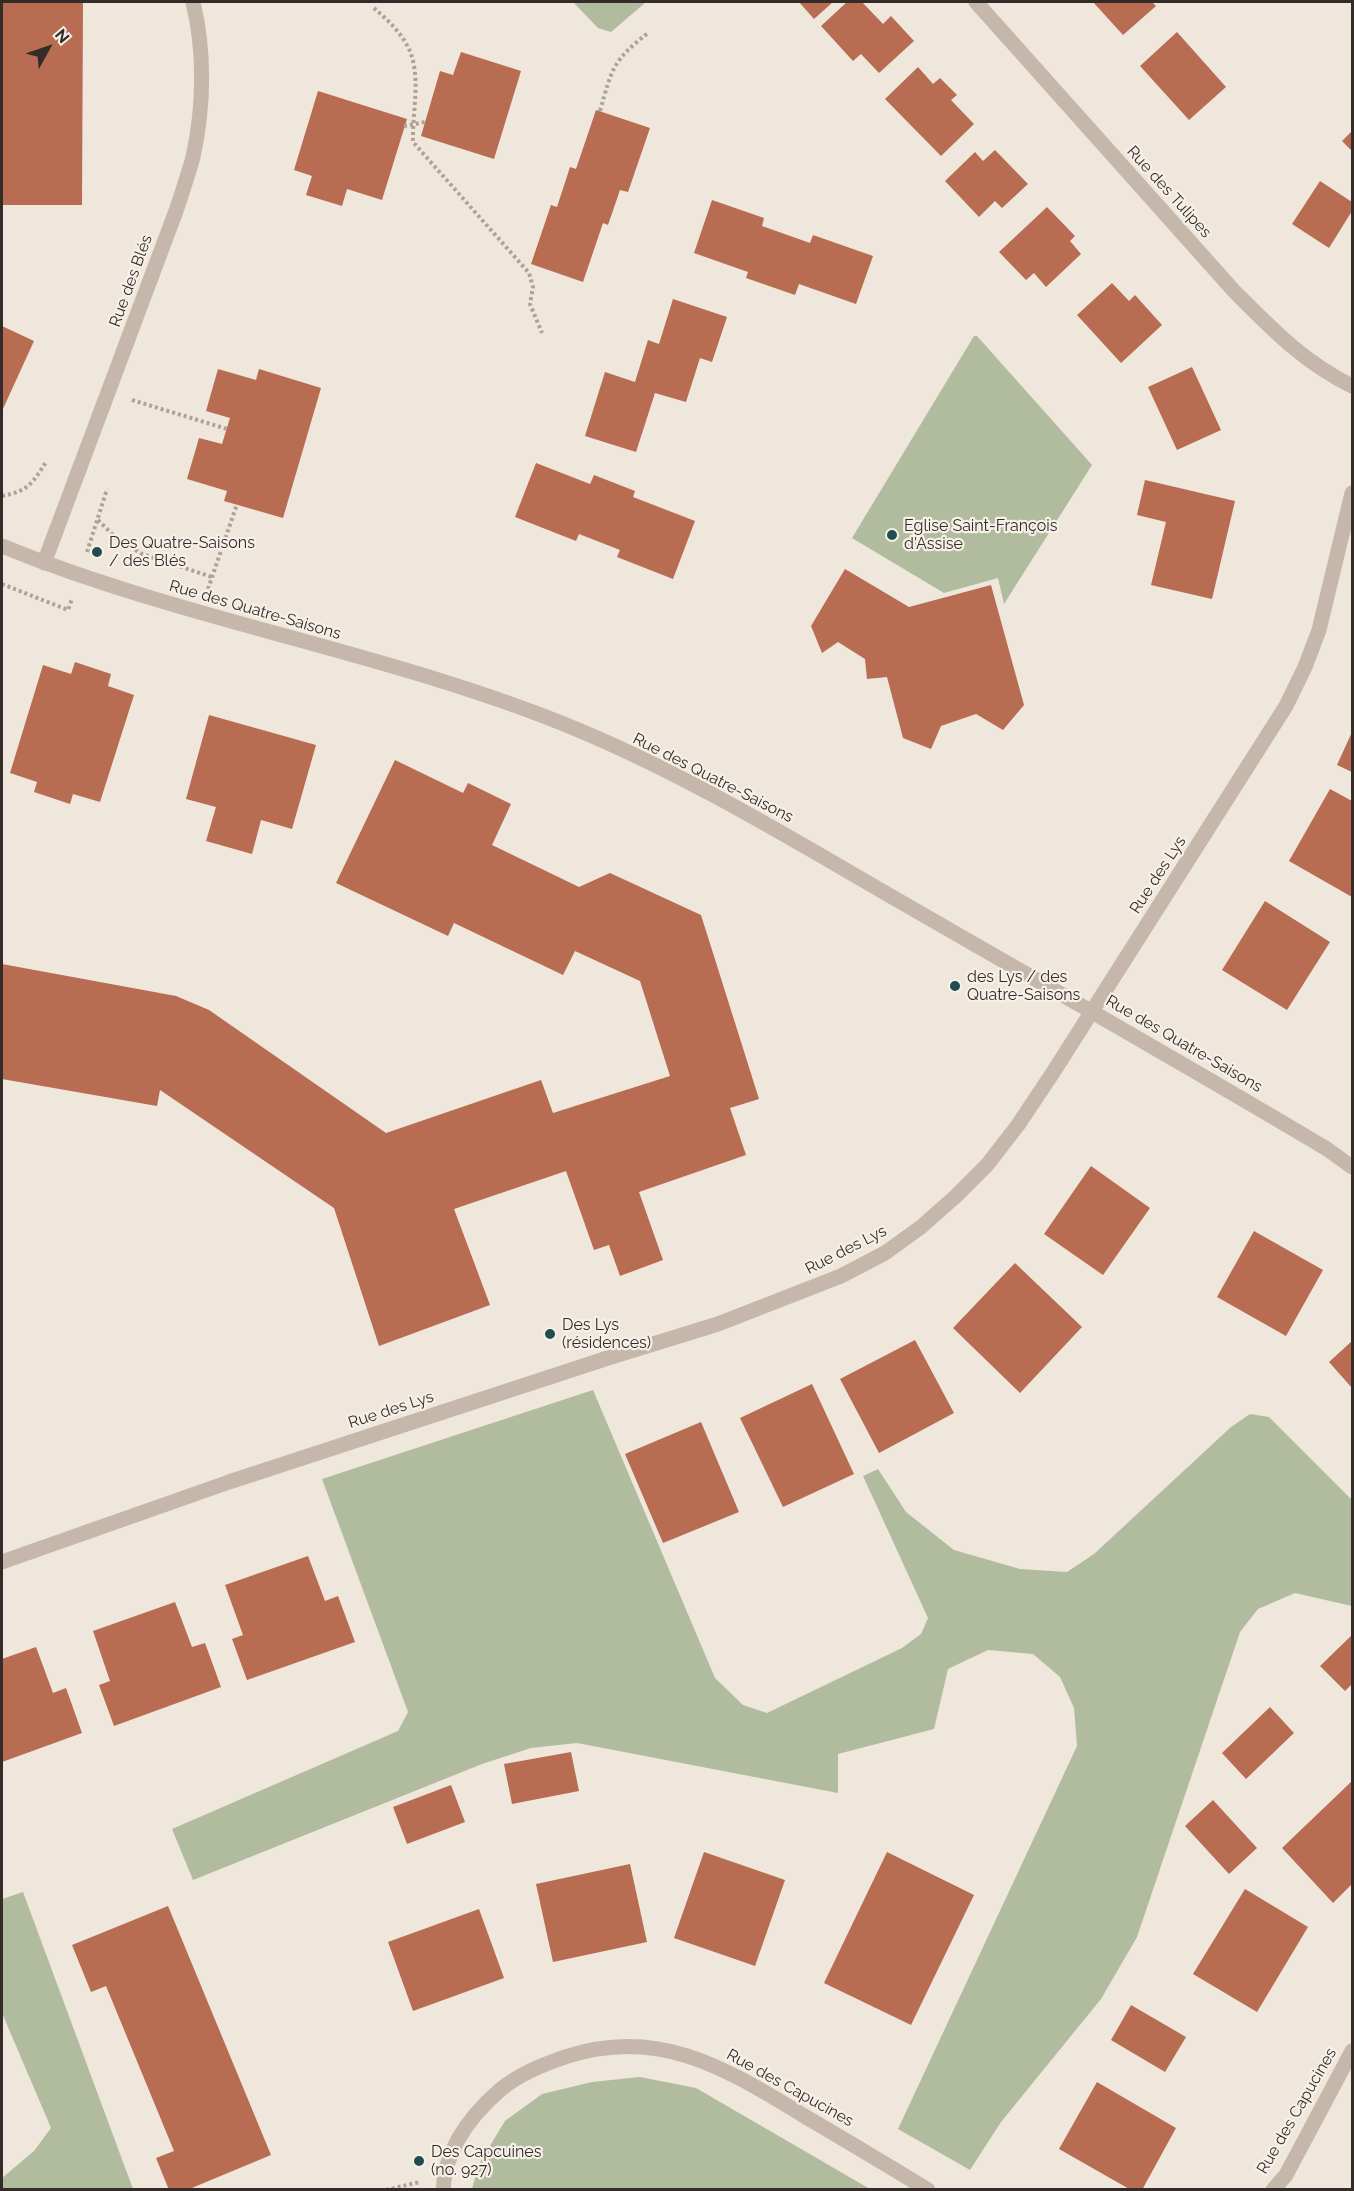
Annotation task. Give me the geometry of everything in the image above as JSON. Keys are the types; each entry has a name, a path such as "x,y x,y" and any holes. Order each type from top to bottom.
{"street":[{"name":"Rue des Blés","path":"44,564 176,211 192,158 200,117 202,63 193,2"},
{"name":"Rue des Tulipes","path":"976,2 1234,291 1279,336 1310,362 1327,374 1353,386"},
{"name":"Rue des Lys","path":"2,1562 229,1482 718,1324 841,1276 885,1253 921,1227 987,1165 1018,1125 1286,706 1305,667 1319,630 1353,493"},
{"name":"Rue des Quatre-Saisons","path":"2,546 44,564 200,613 426,677 504,702 578,730 778,830 1092,1011 1327,1149 1353,1167"},
{"name":"Rue des Capucines","path":"443,2190 444,2176 453,2147 466,2125 483,2105 512,2080 545,2064 582,2051 609,2046 646,2047 685,2055 733,2073 928,2190"},
{"name":"Rue des Capucines","path":"1273,2190 1286,2175 1353,2051"}],"path":[{"path":"374,8 400,36 411,56 415,82 413,142 529,273 533,287 530,304 542,333"},
{"path":"600,111 613,67 626,50 648,33"},
{"path":"404,126 425,122"},
{"path":"109,393 227,429"},
{"path":"2,496 19,493 35,480 46,462"},
{"path":"200,613 237,504"},
{"path":"98,519 116,538 142,554 212,577"}],"green space":[{"path":"573,2 646,2 611,32 598,28"},
{"path":"974,336 977,336 1092,465 1004,604 998,578 944,593 852,538"},
{"path":"593,1390 715,1678 743,1705 767,1713 902,1648 921,1634 928,1618 863,1476 878,1469 906,1512 954,1550 1020,1569 1067,1572 1094,1554 1231,1427 1250,1414 1269,1417 1352,1500 1352,1606 1295,1593 1258,1609 1240,1632 1137,1937 1101,1999 1001,2122 970,2170 898,2129 1077,1746 1074,1708 1060,1677 1033,1654 988,1650 948,1669 934,1729 838,1754 838,1793 577,1743 531,1748 482,1764 193,1880 172,1829 398,1731 408,1712 322,1479"},
{"path":"23,1892 133,2189 2,2189 2,2178 34,2151 51,2128 2,2013 2,1899"},
{"path":"640,2077 696,2088 870,2189 472,2189 479,2164 505,2121 542,2094 592,2082"}],"building":[{"path":"2,2 83,2 82,205 2,205"},
{"path":"799,2 833,2 814,19"},
{"path":"847,2 862,2 883,24 891,16 914,41 879,73 861,54 853,61 821,26"},
{"path":"1093,2 1152,2 1156,6 1123,35"},
{"path":"1177,32 1226,87 1189,120 1140,66"},
{"path":"461,52 521,71 494,159 421,136 440,71 453,75"},
{"path":"918,67 933,84 940,78 957,95 951,100 974,124 941,156 885,99"},
{"path":"318,91 407,119 382,200 347,189 342,206 306,195 312,176 294,170"},
{"path":"596,110 650,128 628,192 620,190 608,225 603,223 583,282 531,264 551,205 557,207 570,167 576,169"},
{"path":"1352,131 1352,151 1342,141"},
{"path":"995,150 1028,184 1002,208 995,201 979,217 945,181 975,152 983,161"},
{"path":"1320,181 1352,202 1352,211 1329,248 1292,224"},
{"path":"712,200 764,218 762,226 810,243 813,235 873,256 856,304 799,284 795,295 746,278 748,272 694,253"},
{"path":"1047,207 1075,236 1070,241 1081,254 1046,287 1034,273 1026,280 999,252"},
{"path":"1112,283 1129,301 1135,295 1162,325 1121,363 1077,315"},
{"path":"673,299 727,317 712,362 700,358 686,402 655,393 636,452 585,436 605,372 635,382 648,340 659,344"},
{"path":"2,326 34,341 2,411"},
{"path":"1192,367 1221,430 1177,450 1148,387"},
{"path":"218,369 256,380 259,369 321,388 283,518 224,501 227,491 187,479 199,438 222,444 230,418 206,411"},
{"path":"536,463 590,484 594,475 635,491 633,497 695,521 673,579 617,557 620,550 579,534 576,541 515,517"},
{"path":"1145,480 1235,501 1212,599 1151,585 1166,522 1137,515"},
{"path":"845,569 909,607 991,585 1024,705 1003,730 976,714 941,726 931,749 903,738 887,677 867,679 865,659 838,642 822,653 811,626"},
{"path":"75,662 111,674 108,686 134,695 100,802 73,794 70,804 34,792 37,782 10,773 43,665 71,674"},
{"path":"209,715 316,745 292,829 261,820 252,854 206,841 216,807 186,799"},
{"path":"1352,732 1352,772 1337,765"},
{"path":"395,760 463,793 468,783 511,804 492,845 579,887 610,873 701,915 759,1099 730,1108 746,1155 639,1192 663,1260 620,1276 609,1245 594,1250 566,1171 454,1209 490,1305 379,1346 334,1208 160,1090 157,1106 2,1079 2,964 176,996 209,1010 386,1133 541,1080 553,1113 670,1076 640,981 575,951 563,975 454,923 448,936 336,883"},
{"path":"1330,789 1352,801 1352,897 1289,861"},
{"path":"1265,901 1330,942 1287,1010 1222,970"},
{"path":"1091,1166 1150,1208 1103,1275 1044,1234"},
{"path":"1254,1231 1323,1270 1286,1336 1217,1297"},
{"path":"1015,1263 1082,1327 1020,1393 953,1328"},
{"path":"915,1340 954,1413 879,1453 840,1379"},
{"path":"1352,1341 1352,1388 1329,1362"},
{"path":"812,1384 854,1474 783,1507 740,1418"},
{"path":"701,1422 739,1512 663,1543 625,1454"},
{"path":"308,1556 325,1601 338,1596 355,1642 247,1680 232,1639 243,1635 225,1585"},
{"path":"175,1602 192,1647 205,1643 221,1687 114,1726 99,1685 110,1681 93,1631"},
{"path":"1352,1635 1352,1684 1345,1691 1320,1666"},
{"path":"36,1647 53,1693 66,1688 82,1733 2,1762 2,1659"},
{"path":"1270,1707 1294,1733 1246,1779 1222,1753"},
{"path":"571,1752 579,1791 512,1804 504,1764"},
{"path":"1352,1781 1352,1884 1333,1903 1282,1848"},
{"path":"451,1785 465,1822 407,1844 393,1807"},
{"path":"1213,1800 1257,1848 1229,1874 1185,1826"},
{"path":"704,1852 785,1880 755,1966 674,1938"},
{"path":"887,1852 974,1895 911,2025 824,1983"},
{"path":"630,1864 647,1942 553,1962 536,1884"},
{"path":"1245,1889 1308,1927 1257,2012 1193,1974"},
{"path":"168,1906 271,2155 187,2190 169,2190 156,2158 174,2151 106,1986 91,1992 72,1945"},
{"path":"479,1909 504,1978 413,2011 388,1942"},
{"path":"1131,2005 1186,2037 1165,2072 1111,2040"},
{"path":"1097,2082 1176,2128 1142,2190 1131,2190 1059,2149"}],"place":[{"name":"Eglise Saint-François d'Assise","path":"892,535"},
{"name":"Des Quatre-Saisons / des Blés","path":"97,552"},
{"name":"des Lys / des Quatre-Saisons","path":"955,986"},
{"name":"Des Lys (résidences)","path":"550,1334"},
{"name":"Des Capcuines (no. 927)","path":"419,2161"}]}
